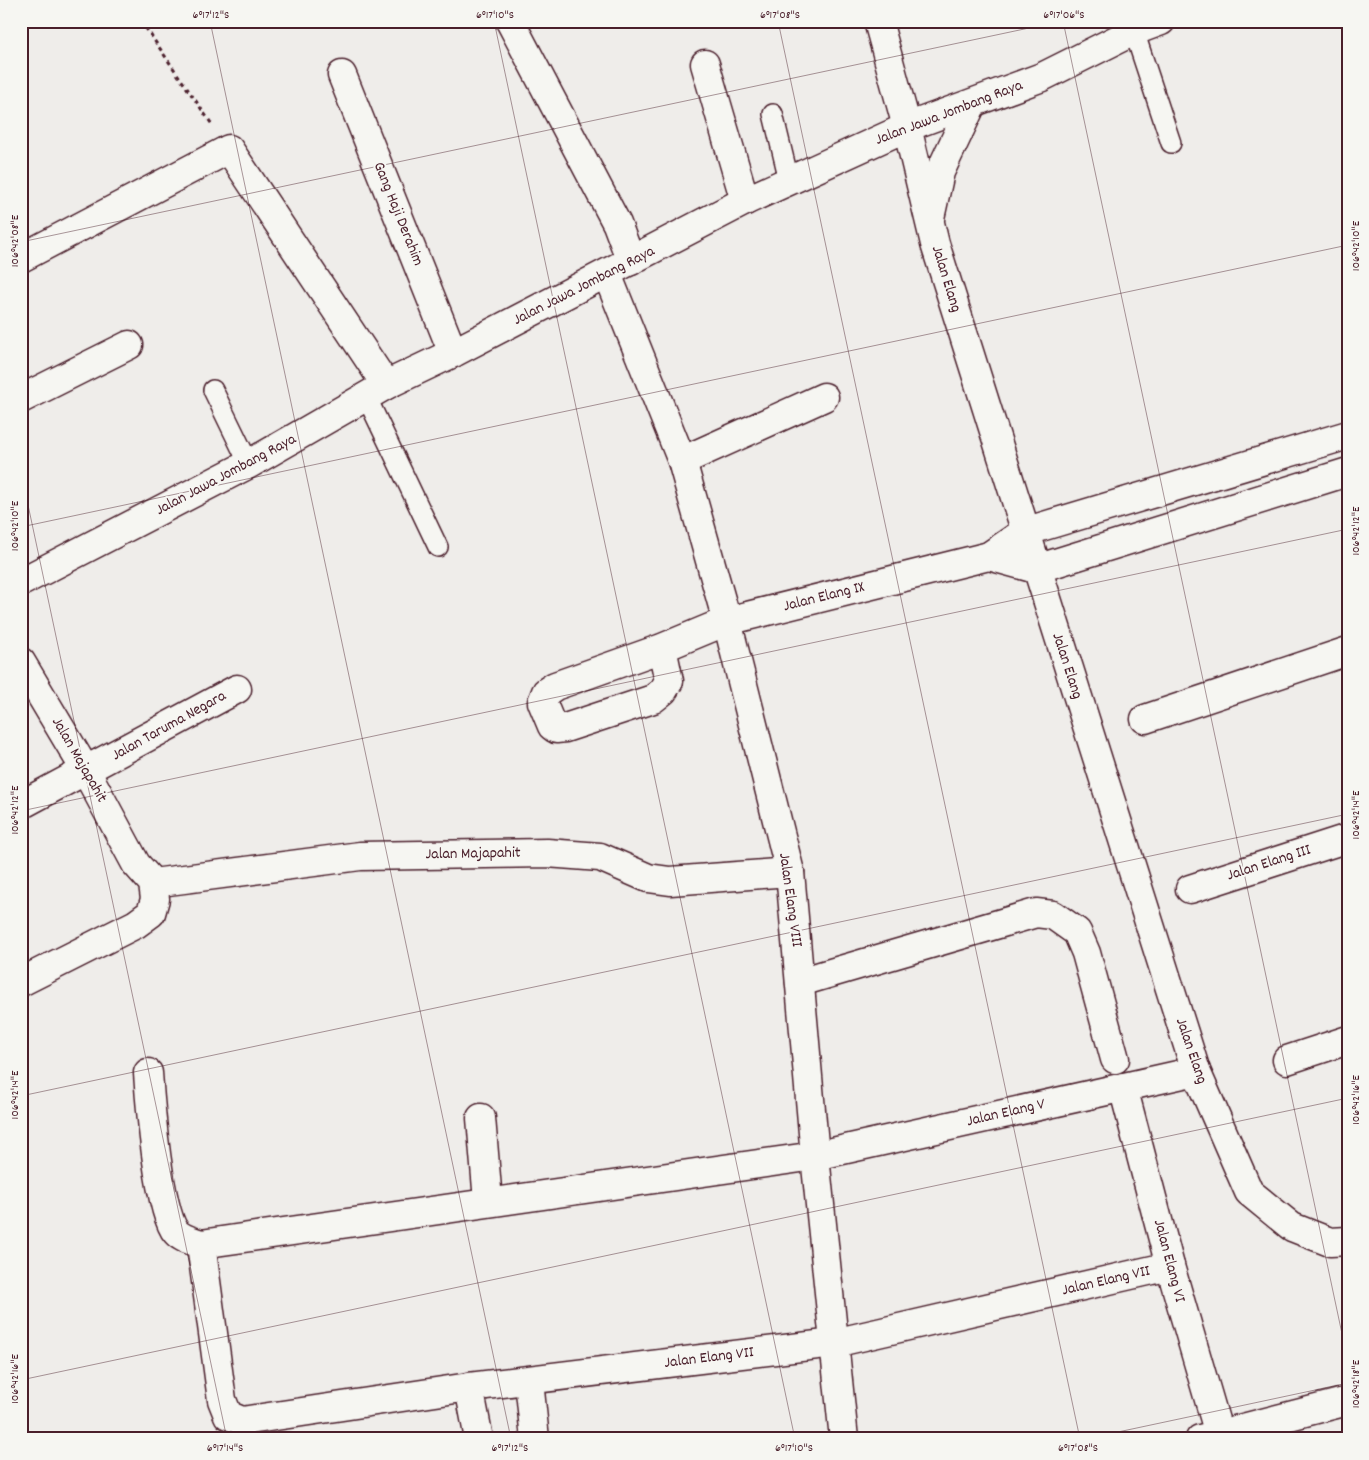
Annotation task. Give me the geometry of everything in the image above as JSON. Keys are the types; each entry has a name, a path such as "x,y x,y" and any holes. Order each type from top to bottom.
{"street":[{"path":"510,21 617,224 631,261"},
{"name":"Jalan Elang","path":"878,21 907,127 935,244 1024,532 1196,1071 1249,1192 1292,1227 1330,1242 1348,1241"},
{"name":"Jalan Jawa Jombang Raya","path":"23,576 249,464 376,391 607,274 745,201 907,127 1042,77 1134,31 1161,21"},
{"path":"706,64 745,201"},
{"name":"Gang Haji Derahim","path":"342,75 453,353"},
{"path":"930,218 940,172 972,104"},
{"path":"21,258 229,149 376,391"},
{"name":"Jalan Elang VIII","path":"607,274 682,461 727,621 790,872 815,1156 844,1439"},
{"path":"21,399 129,346"},
{"path":"682,461 824,397"},
{"name":"Jalan Elang IX","path":"662,648 727,621 989,556 1024,532 1348,435"},
{"path":"1036,569 1348,472"},
{"name":"Jalan Elang IX","path":"989,556 1036,569"},
{"path":"1144,719 1348,651"},
{"name":"Jalan Majapahit","path":"21,662 86,771 136,864 153,882 360,856 547,853 600,857 648,878 670,881 790,872"},
{"name":"Jalan Taruma Negara","path":"21,805 236,689"},
{"name":"Jalan Elang III","path":"1190,888 1348,838"},
{"path":"21,982 136,924 151,913 155,898 153,882"},
{"path":"800,982 1036,913 1053,915 1077,932 1086,953 1115,1059"},
{"path":"1287,1060 1348,1040"},
{"name":"Jalan Elang V","path":"201,1244 488,1201 815,1156 1196,1071"},
{"path":"148,1073 151,1120 167,1215 176,1233 201,1244"},
{"name":"Jalan Elang VI","path":"1123,1086 1170,1266 1209,1436"},
{"path":"481,1118 488,1201"},
{"name":"Jalan Elang VII","path":"201,1244 222,1400 228,1415 242,1421 469,1388 834,1343 1170,1266"},
{"path":"529,1381 536,1439"},
{"path":"469,1388 479,1439"},
{"path":"1209,1436 1348,1401"}],"lane":[{"path":"1134,31 1171,143"},
{"path":"773,114 789,180"},
{"path":"213,390 249,464"},
{"path":"376,391 438,547"}],"path":[{"path":"140,21 229,149"}]}
